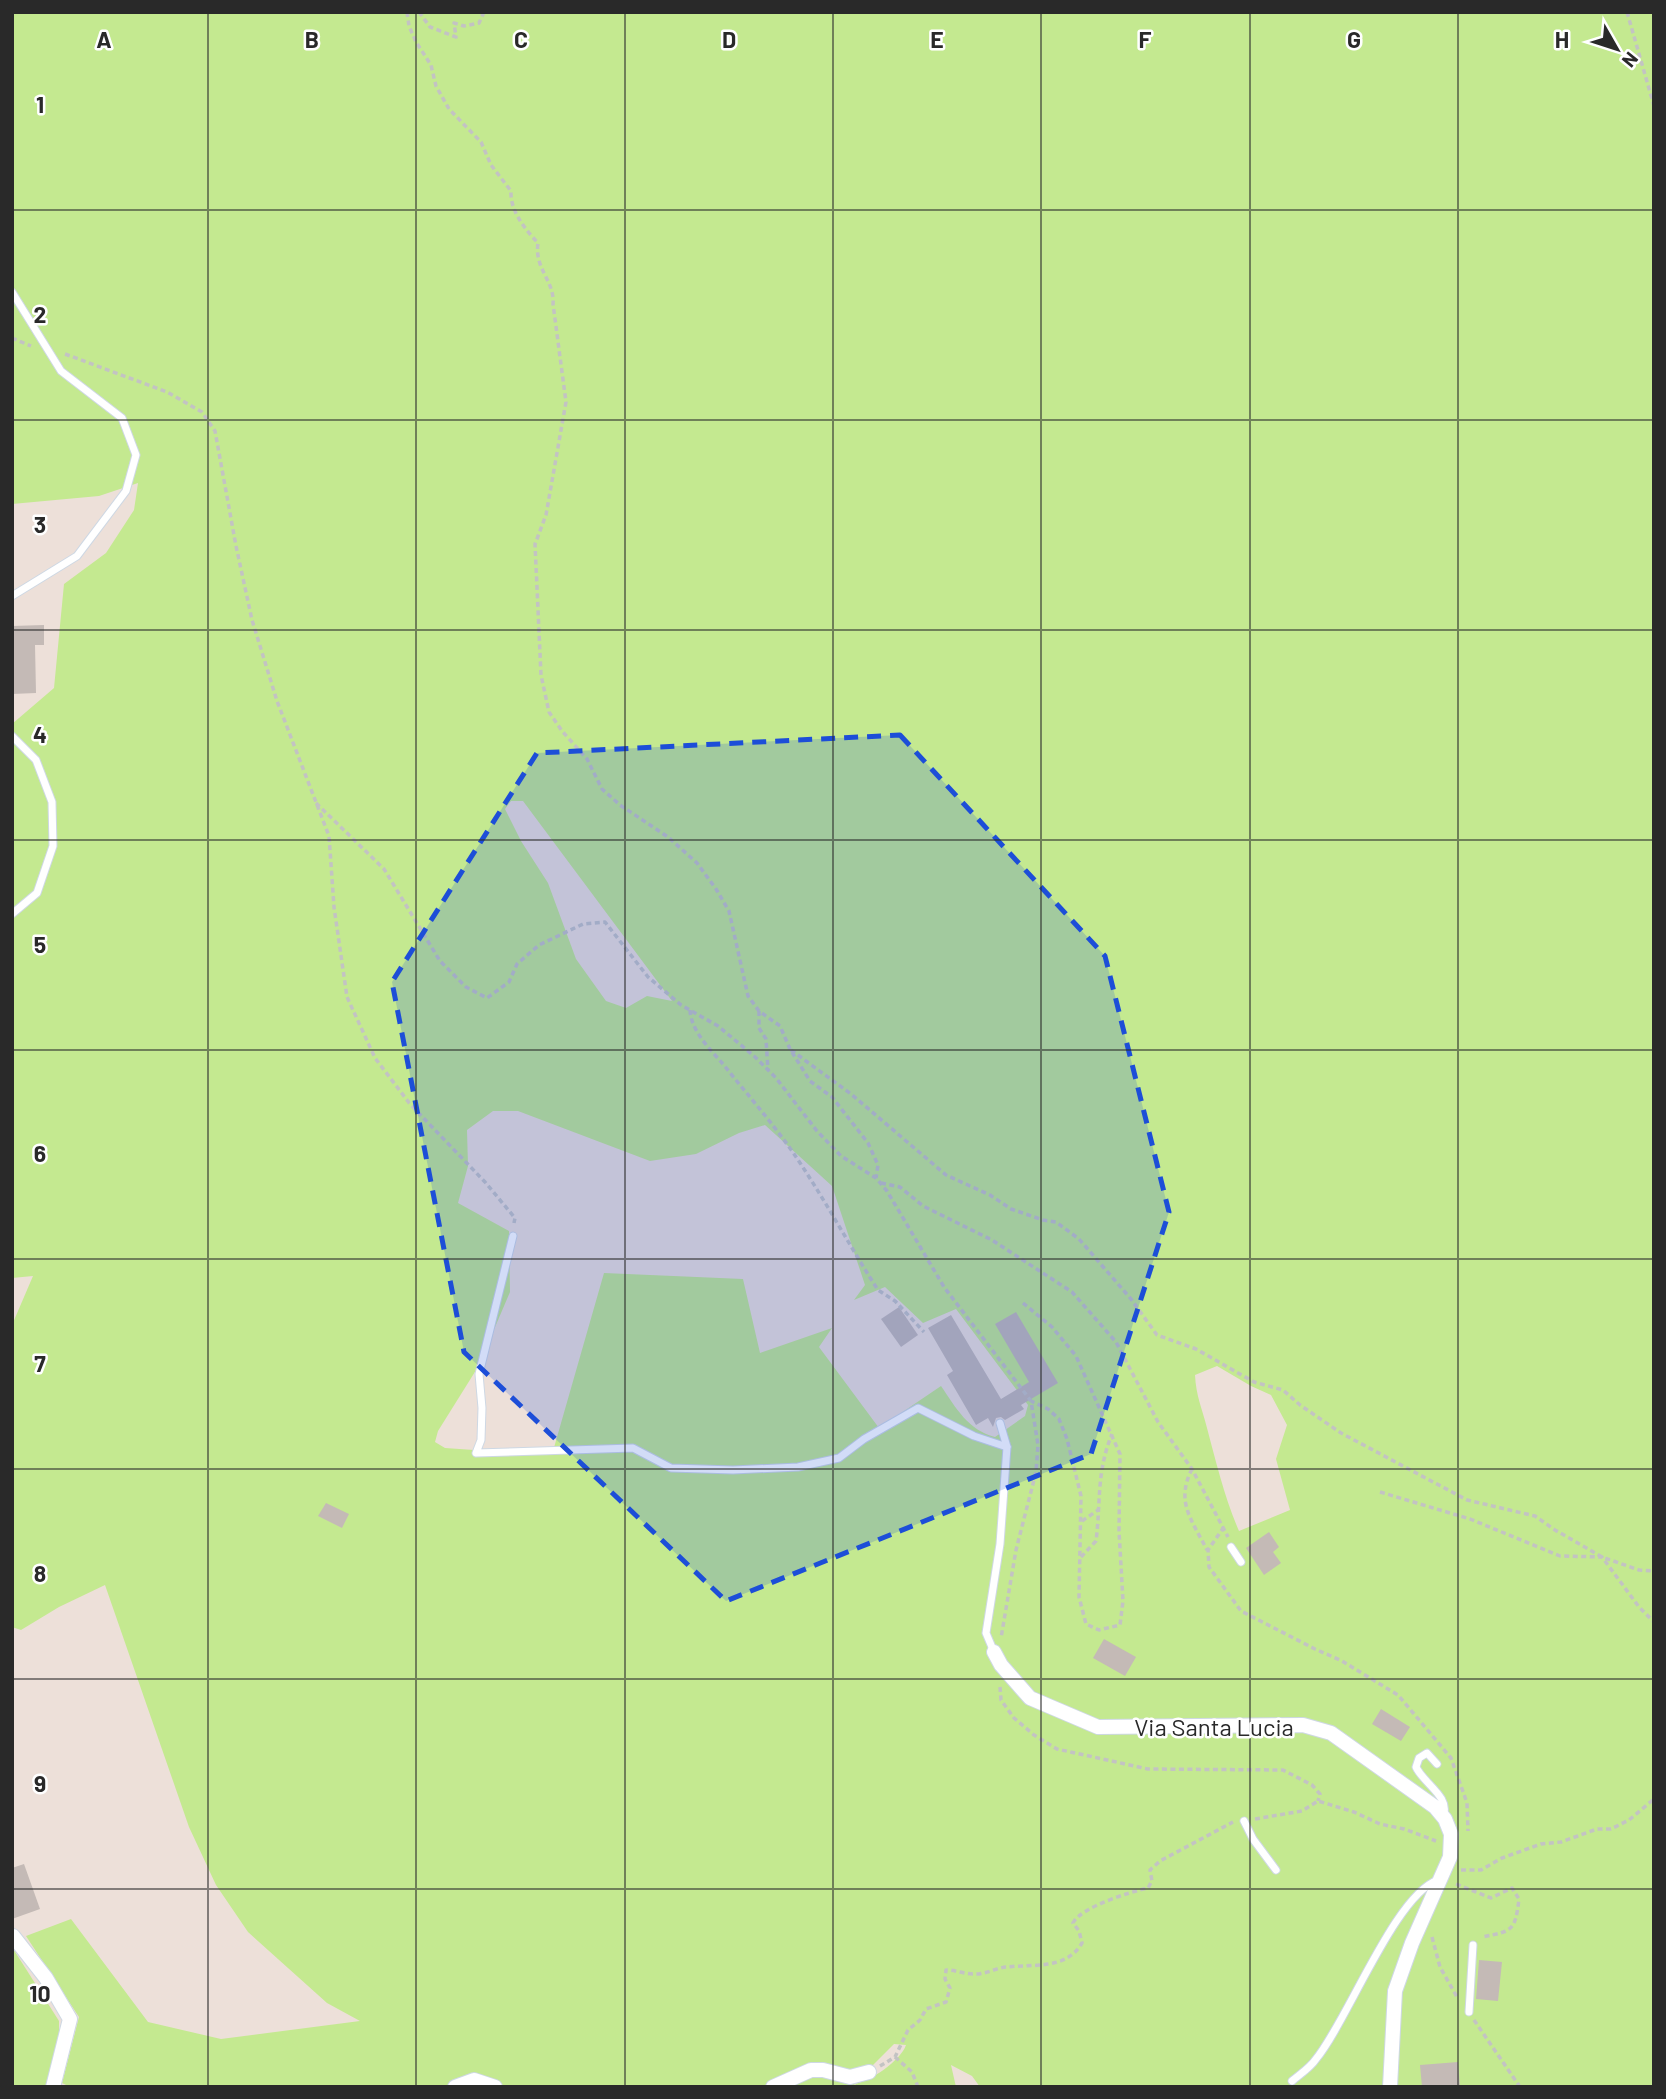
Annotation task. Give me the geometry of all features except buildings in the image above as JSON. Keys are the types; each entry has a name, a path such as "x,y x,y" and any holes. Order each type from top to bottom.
{"street":[{"name":"Via Santa Lucia","path":"997,1658 1030,1698 1098,1727 1303,1725 1331,1733 1418,1794 1443,1816"},
{"path":"1390,2087 1395,1991 1412,1942 1449,1863 1451,1834 1443,1816"},
{"path":"13,1936 46,1978 70,2019 53,2087"},
{"path":"773,2087 811,2070 823,2070 850,2077 869,2072"},
{"path":"455,2087 474,2080 495,2087"}],"lane":[{"path":"12,292 61,371 122,418 136,455 127,491 77,556 12,596"},
{"path":"12,736 36,760 52,802 52,846 37,893 12,914"},
{"path":"513,1236 479,1374 481,1440 476,1453 633,1448 671,1468 733,1470 798,1467 839,1458 864,1439 918,1408 974,1436 1007,1447"},
{"path":"997,1658 986,1633 1000,1544 1007,1447 1000,1423"},
{"path":"1231,1548 1241,1562"},
{"path":"1437,1764 1427,1753 1419,1758 1416,1767 1444,1802 1446,1809 1443,1816"},
{"path":"1244,1821 1253,1839 1276,1870"},
{"path":"1292,2081 1315,2061 1329,2040 1397,1919 1426,1887 1442,1879"},
{"path":"1469,2012 1473,1945"}],"path":[{"path":"407,12 409,26 431,65 436,86 449,109 481,142 491,165 511,191 511,201 517,216 538,243 536,255 554,293 553,304 566,402 547,515 535,544 541,675 549,712 587,759 602,789 678,846 697,863 716,889 729,911 748,996 759,1011 780,1026 790,1049 810,1081 832,1097 868,1143 878,1165 878,1180 920,1243 929,1265 944,1287 1031,1401 1048,1409 1059,1419 1068,1439 1081,1496 1079,1597 1086,1624 1100,1630 1120,1625 1123,1601 1119,1531 1120,1454 1076,1356 1052,1327 1023,1303"},
{"path":"419,12 430,27 456,37 454,23 464,26 479,23 484,12"},
{"path":"1627,12 1654,106"},
{"path":"45,346 167,392 202,412 215,431 252,620 277,701 329,836 334,907 347,997 375,1058 410,1104 485,1182 515,1218 513,1236"},
{"path":"316,803 384,869 440,961 466,987 487,998 509,982 517,964 538,945 583,924 606,922 648,977 672,998 719,1026 768,1070 817,1131 841,1156 878,1180 900,1187 923,1206 992,1240 1072,1292 1116,1342 1158,1422 1192,1469 1224,1527 1231,1548"},
{"path":"690,1010 690,1019 699,1035 774,1126 803,1167 878,1290 895,1301 923,1332"},
{"path":"759,1011 759,1028 766,1039 768,1070"},
{"path":"790,1049 851,1094 946,1175 990,1195 1011,1209 1056,1222 1079,1239 1131,1299 1157,1335 1196,1349 1254,1382 1283,1390 1341,1433 1467,1500 1535,1516 1555,1531 1602,1557 1639,1570 1654,1571"},
{"path":"869,2072 895,2057 908,2030 920,2020 926,2009 946,2002 950,1988 945,1979 946,1970 974,1975 1004,1967 1046,1965 1072,1957 1082,1943 1079,1931 1073,1923 1076,1916 1094,1906 1148,1888 1152,1881 1150,1870 1160,1860 1231,1823 1302,1811 1318,1801 1320,1794 1312,1785 1283,1770 1148,1769 1057,1749 1024,1727 1001,1700 997,1658 1016,1550 1036,1472 1038,1445 1031,1401"},
{"path":"1080,1557 1096,1541 1098,1485 1112,1434"},
{"path":"1192,1469 1184,1495 1187,1511 1208,1550 1209,1567 1241,1611 1342,1661 1398,1695 1451,1759 1467,1803 1468,1839"},
{"path":"1380,1492 1469,1519 1560,1556 1602,1557"},
{"path":"1081,1522 1098,1510"},
{"path":"1208,1550 1224,1527"},
{"path":"1602,1557 1639,1607 1654,1622"},
{"path":"1464,1860 1458,1871 1480,1870 1502,1858 1541,1844 1561,1842 1597,1829 1611,1829 1629,1820 1654,1800"},
{"path":"1318,1801 1451,1846"},
{"path":"1442,1879 1491,1898 1512,1888 1520,1899 1516,1922 1502,1934 1483,1936 1473,1945"},
{"path":"895,2057 912,2072 918,2086"}],"highlighted area":[{"path":"900,735 1105,956 1169,1212 1091,1454 726,1601 464,1352 392,982 537,753"}],"green space":[{"path":"12,12 1654,12 1654,2087 980,2087 972,2076 951,2065 956,2087 858,2087 855,2084 852,2087 784,2087 811,2076 849,2084 861,2082 892,2063 906,2045 894,2044 872,2066 857,2070 843,2069 783,2076 764,2087 464,2087 450,2084 448,2087 70,2087 62,2083 79,2017 26,1936 71,1919 148,2022 221,2039 360,2021 327,2003 248,1932 216,1885 189,1827 105,1585 59,1607 21,1630 12,1627 12,1325 33,1276 12,1278 12,724 54,688 64,584 106,553 134,510 138,483 99,496 12,504","holes":["511,801 523,801 672,1001 647,996 626,1008 606,1001 576,959 548,883 521,841 505,809","493,1111 518,1111 650,1161 696,1154 739,1133 765,1125 832,1186 865,1285 854,1300 885,1287 923,1323 956,1309 1028,1405 1025,1416 995,1437 986,1434 970,1424 941,1386 879,1428 819,1347 832,1328 760,1353 743,1279 604,1273 553,1451 531,1454 445,1448 435,1442 438,1431 478,1367 510,1292 509,1231 458,1203 468,1166 467,1130","1217,1366 1271,1395 1287,1425 1276,1459 1290,1510 1239,1531 1217,1467 1195,1375"]},
{"path":"12,1947 59,2021 59,2046 46,2087 12,2087"}]}
